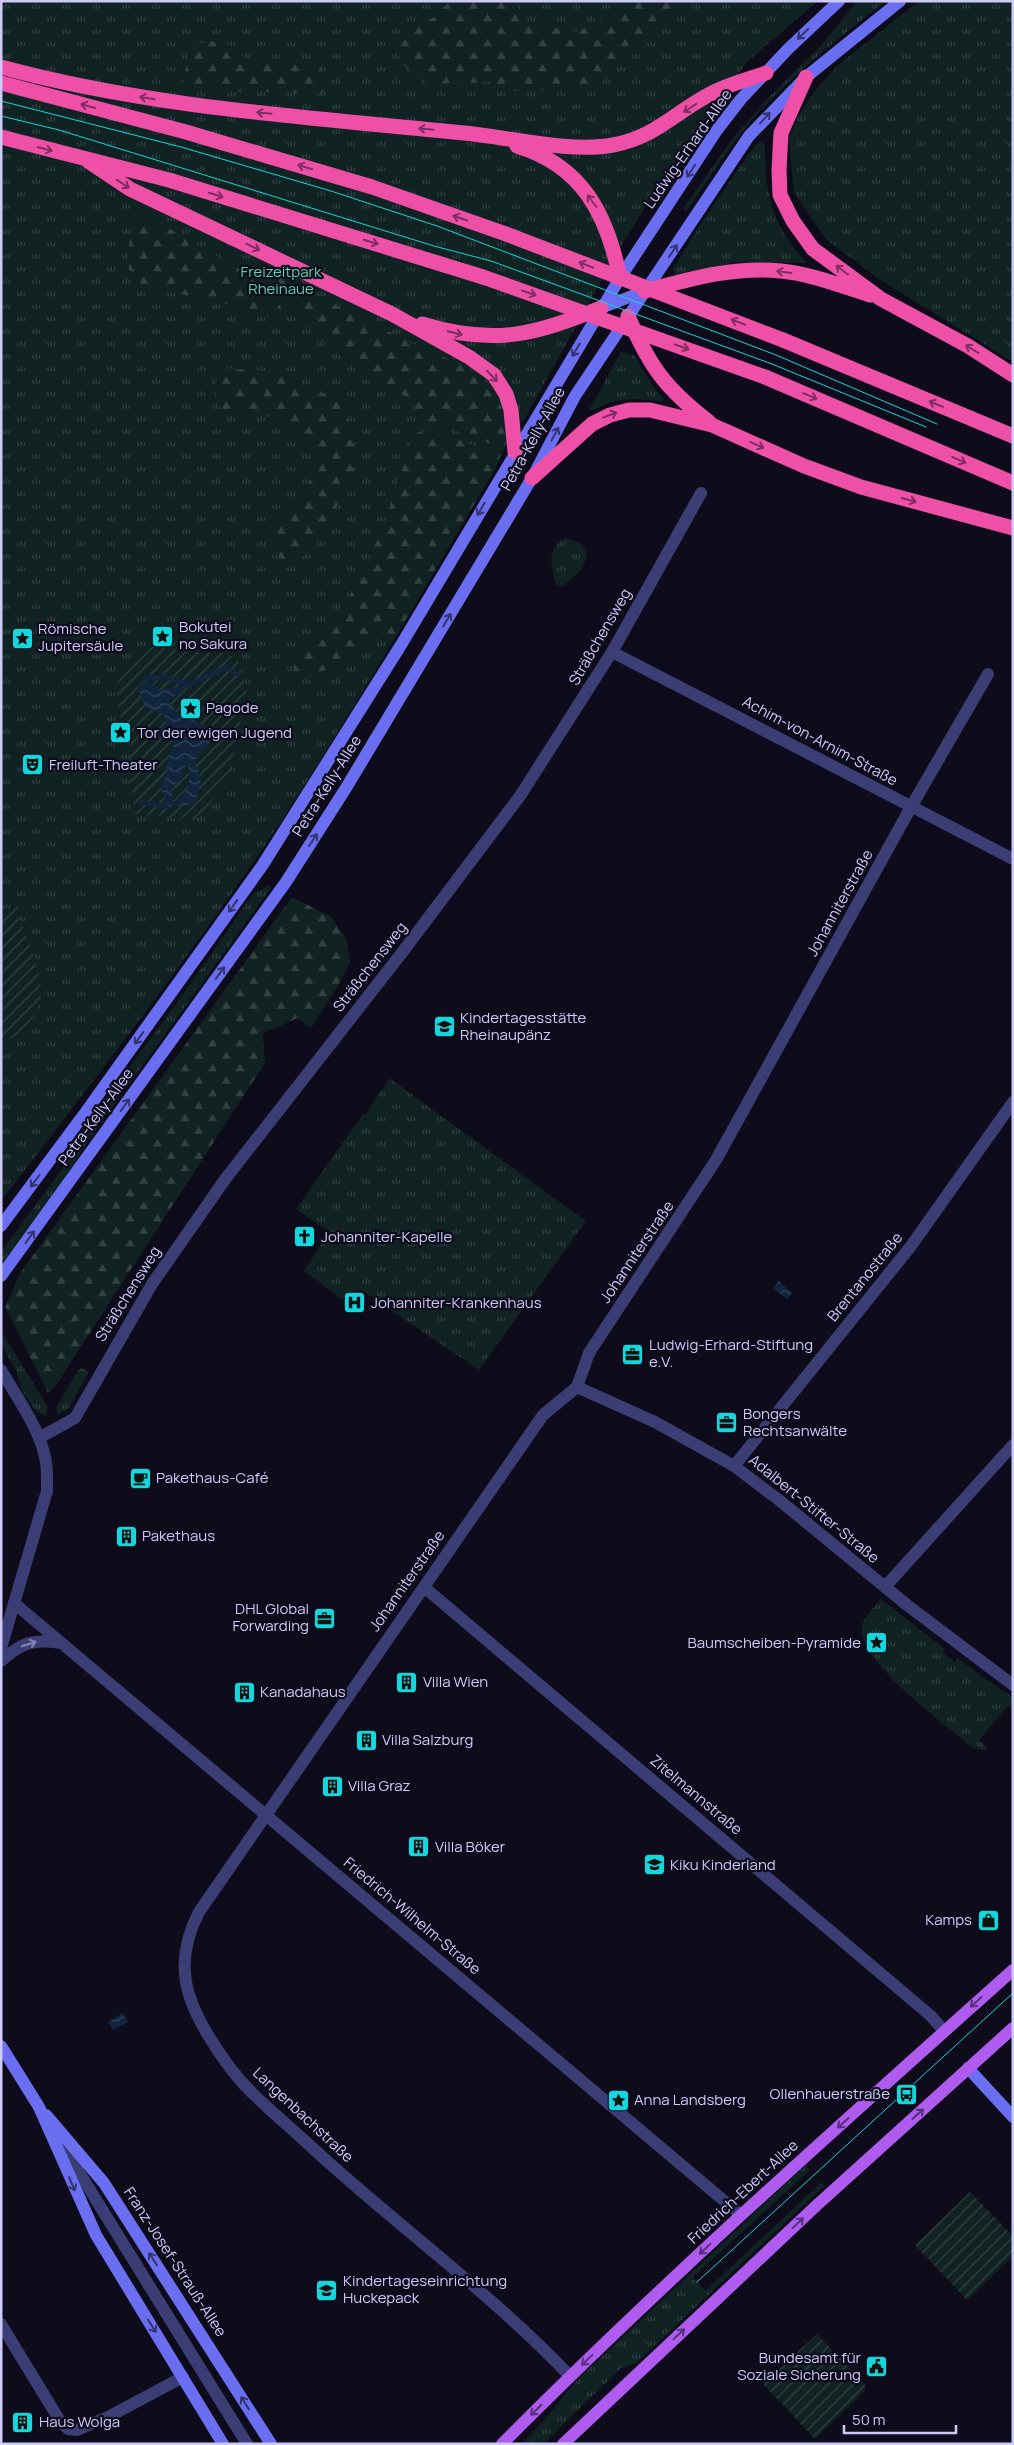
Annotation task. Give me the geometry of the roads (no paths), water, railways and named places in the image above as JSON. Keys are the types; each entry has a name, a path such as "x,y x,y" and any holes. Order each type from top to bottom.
{"highway":[{"path":"1,67 63,84 195,106 474,134 591,148 635,140 662,127 713,92 766,73"},
{"path":"806,77 781,133 780,195 793,221 813,249 881,299 968,346 1013,375"},
{"path":"1,84 186,132 372,187 506,234 783,340 1013,436"},
{"path":"474,134 533,151 563,169 579,184 600,211 611,240 620,278"},
{"path":"1,137 88,161 169,180 483,277 765,377 1013,484"},
{"path":"88,161 130,189 392,314 469,357 494,375 506,394 512,410 515,452"},
{"path":"646,291 699,276 744,270 782,271 818,279 881,299"},
{"path":"392,314 465,335 500,337 552,327 601,308"},
{"path":"628,316 642,349 656,372 680,399 712,425"},
{"path":"532,478 592,424 610,414 629,410 650,410 712,425 804,466 861,487 1013,528"}],"main road":[{"name":"Ludwig-Erhard-Allee","path":"601,308 717,130 766,73 839,1"},
{"path":"601,308 646,291 749,136 806,77 900,1"},
{"path":"620,278 628,316"},
{"name":"Petra-Kelly-Allee","path":"1,1276 286,882 346,788 532,478 575,396 646,291"},
{"name":"Petra-Kelly-Allee","path":"1,1226 85,1113 262,866 401,645 601,308"},
{"name":"Friedrich-Ebert-Allee","path":"502,2444 570,2376 741,2215 1013,1970"},
{"path":"563,2444 817,2205 1013,2028"},
{"name":"Franz-Josef-Strauß-Allee","path":"1,2046 39,2107 96,2235 223,2444"},
{"path":"968,2068 1013,2117"},
{"name":"Franz-Josef-Strauß-Allee","path":"39,2107 104,2183 271,2444"}],"street":[{"name":"Sträßchensweg","path":"39,1438 74,1418 167,1260 226,1178 483,847 520,796 612,652 701,493"},
{"name":"Achim-von-Arnim-Straße","path":"612,652 1013,859"},
{"name":"Johanniterstraße","path":"266,1815 543,1415 577,1387 589,1352 716,1160 911,807 988,674"},
{"name":"Brentanostraße","path":"734,1466 911,1246 1013,1102"},
{"path":"1,1648 47,1491 44,1453 39,1438 2,1370"},
{"name":"Adalbert-Stifter-Straße","path":"577,1387 655,1422 734,1466 780,1500 885,1587 1013,1685"},
{"path":"1,1389 26,1415"},
{"path":"885,1587 1013,1444"},
{"name":"Zitelmannstraße","path":"424,1587 931,2016 944,2031"},
{"name":"Friedrich-Wilhelm-Straße","path":"14,1603 741,2215"},
{"path":"1,1661 13,1650 28,1642 61,1643"},
{"name":"Langenbachstraße","path":"266,1815 199,1912 189,1930 185,1949 185,1978 192,2003 205,2027 240,2080 323,2157 533,2338 570,2376"},
{"name":"Franz-Josef-Strauß-Allee","path":"39,2107 247,2444"},
{"path":"1,2324 60,2421 68,2429 77,2430 108,2416 183,2376"}],"water":[{"path":"147,680 149,684 156,685 161,690 178,687 181,691 169,701 176,712 207,727 209,743 194,762 199,773 200,783 194,804 167,806 161,788 168,771 166,762 174,744 158,729 166,727 164,715 145,707 137,685","holes":["188,765 188,788 183,796 174,804 171,789 182,777 183,768"]},
{"path":"779,1281 792,1293 787,1299 773,1288"},
{"path":"123,2013 128,2022 113,2030 108,2022"}],"waterway":[{"path":"180,689 227,667 237,674"},
{"path":"147,680 147,677 154,679 165,676 189,685"},
{"path":"141,802 167,806"}],"tram line":[{"path":"1,101 181,147 331,191 437,226 776,355 937,424"},
{"path":"1,116 59,130 434,246 491,261 772,364 926,427"},
{"path":"697,2282 1013,1993"}],"place":[{"name":"Bokutei no Sakura","path":"163,636"},
{"name":"Römische Jupitersäule","path":"22,638"},
{"name":"Pagode","path":"190,708"},
{"name":"Tor der ewigen Jugend","path":"121,733"},
{"name":"Freiluft-Theater","path":"33,765"},
{"name":"Kindertagesstätte Rheinaupänz","path":"444,1027"},
{"name":"Johanniter-Kapelle","path":"305,1237"},
{"name":"Johanniter-Krankenhaus","path":"355,1303"},
{"name":"Ludwig-Erhard-Stiftung e.V.","path":"633,1354"},
{"name":"Bongers Rechtsanwälte","path":"727,1423"},
{"name":"Pakethaus-Café","path":"140,1478"},
{"name":"Pakethaus","path":"126,1536"},
{"name":"DHL Global Forwarding","path":"325,1618"},
{"name":"Baumscheiben-Pyramide","path":"877,1643"},
{"name":"Villa Wien","path":"407,1682"},
{"name":"Kanadahaus","path":"244,1692"},
{"name":"Villa Salzburg","path":"366,1740"},
{"name":"Villa Graz","path":"332,1786"},
{"name":"Villa Böker","path":"419,1847"},
{"name":"Kiku Kinderland","path":"654,1865"},
{"name":"Kamps","path":"988,1920"},
{"name":"Ollenhauerstraße","path":"906,2094"},
{"name":"Anna Landsberg","path":"618,2100"},
{"name":"Kindertageseinrichtung Huckepack","path":"327,2290"},
{"name":"Bundesamt für Soziale Sicherung","path":"877,2367"},
{"name":"Haus Wolga","path":"23,2422"}],"park label":[{"name":"Freizeitpark Rheinaue","path":"281,280"}]}
